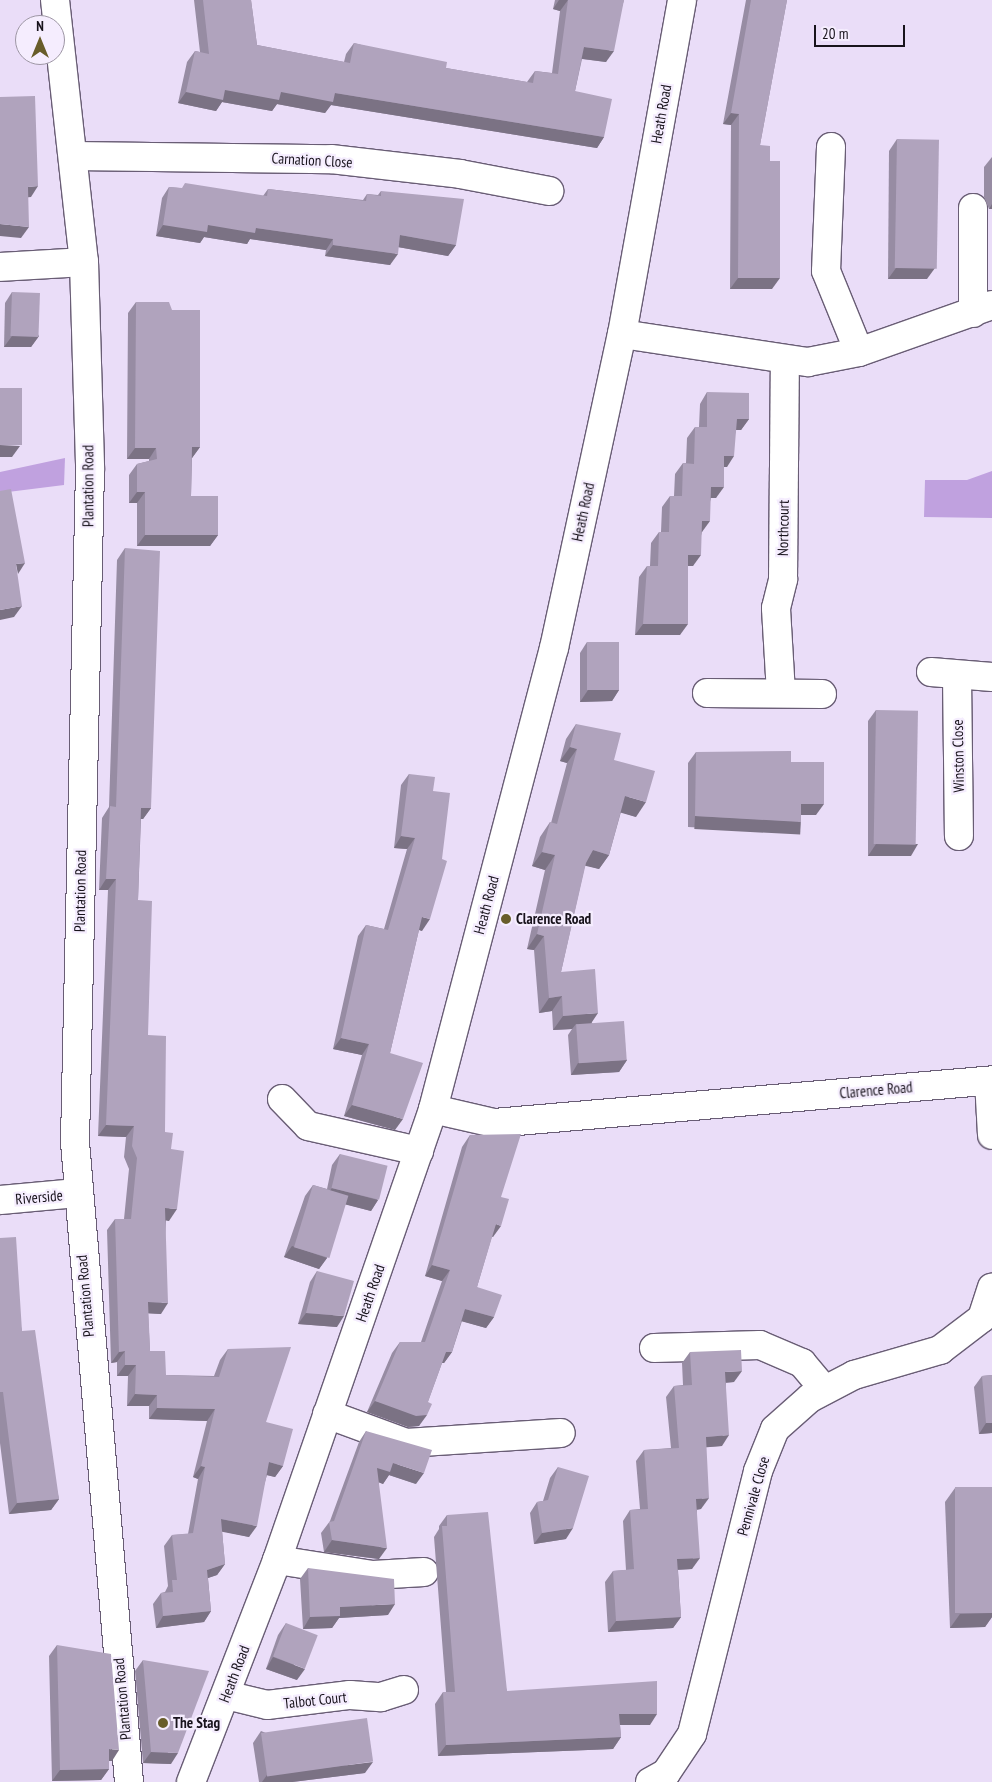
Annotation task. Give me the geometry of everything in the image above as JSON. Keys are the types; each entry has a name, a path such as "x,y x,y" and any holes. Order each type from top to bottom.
{"street":[{"name":"Plantation Road","path":"54,0 84,262 90,470 77,1193 129,1782"},
{"name":"Heath Road","path":"191,1782 277,1560 433,1108 554,648 622,334 682,0"},
{"path":"831,147 826,271 859,352"},
{"name":"Carnation Close","path":"73,156 332,159 460,174 549,191"},
{"path":"622,334 785,362 808,362 859,352 983,309 973,208"},
{"path":"0,267 84,262"},
{"name":"Northcourt","path":"781,693 776,608 783,579 785,362"},
{"path":"931,672 957,676 992,677"},
{"name":"Winston Close","path":"957,676 959,836"},
{"path":"707,693 822,694"},
{"path":"990,1081 992,1135"},
{"name":"Clarence Road","path":"433,1108 494,1123 990,1081"},
{"path":"282,1099 308,1126 419,1151"},
{"name":"Riverside","path":"0,1200 77,1193"},
{"name":"Pennivale Close","path":"650,1782 666,1773 692,1734 758,1471 775,1429 825,1390 885,1364 940,1350 982,1318 992,1288"},
{"path":"654,1348 760,1345 802,1363 825,1390"},
{"path":"327,1414 406,1443 561,1433"},
{"path":"277,1560 373,1575 424,1572"},
{"name":"Talbot Court","path":"226,1695 267,1704 350,1695 381,1698 404,1690"}],"shaded area":[{"path":"65,458 64,485 0,493 0,472"},
{"path":"992,471 992,518 924,517 925,480 967,480"}],"building":[{"path":"203,0 251,0 257,45 350,63 354,43 447,62 446,68 533,83 535,71 558,74 568,0 624,0 614,51 584,47 575,91 612,99 604,137 335,93 333,102 281,92 279,100 225,90 223,100 186,92 195,51 209,54"},
{"path":"751,0 787,0 760,145 770,146 770,161 780,161 780,278 738,278 739,114 731,113"},
{"path":"35,96 38,186 28,187 29,227 0,224 0,97"},
{"path":"897,139 939,140 937,269 895,268"},
{"path":"185,183 267,196 268,189 366,201 367,194 381,196 381,191 464,199 456,245 400,235 398,254 333,245 333,239 256,228 255,233 208,225 207,232 163,225 169,187 182,188"},
{"path":"12,292 40,293 38,337 10,336"},
{"path":"136,302 169,302 172,310 200,310 200,447 192,447 191,496 218,496 218,535 145,535 145,492 137,492 137,464 157,459 156,448 135,448"},
{"path":"0,388 22,388 22,445 0,445"},
{"path":"707,392 749,393 749,419 737,419 734,456 724,456 724,487 711,487 710,521 702,521 701,555 688,555 688,624 643,624 647,566 658,566 659,532 669,532 670,496 682,496 683,463 694,464 695,427 707,427"},
{"path":"11,489 25,563 16,564 22,606 0,610 0,491"},
{"path":"125,548 160,551 151,808 141,808 138,900 152,901 148,1035 166,1036 165,1132 173,1133 171,1149 184,1151 177,1209 165,1208 168,1303 148,1302 150,1351 165,1351 166,1375 219,1377 228,1349 291,1347 266,1422 293,1429 283,1466 269,1462 257,1526 221,1519 225,1564 207,1570 211,1611 163,1616 161,1593 173,1592 172,1580 177,1580 172,1535 193,1533 205,1467 201,1466 215,1409 157,1408 157,1395 135,1394 136,1365 125,1365 125,1351 119,1352 115,1219 131,1219 137,1158 132,1146 134,1126 106,1125 116,879 106,879 110,806 116,807"},
{"path":"587,642 619,642 619,690 587,690"},
{"path":"876,710 918,711 916,845 874,844"},
{"path":"576,724 621,733 614,760 655,771 646,802 625,796 609,855 593,850 586,863 561,972 595,969 598,1013 563,1016 562,996 549,998 544,936 537,934 555,855 542,852 550,822 557,824 577,749 570,747"},
{"path":"791,751 791,762 824,762 824,804 801,804 801,822 695,816 696,752"},
{"path":"409,774 435,777 433,791 450,793 442,859 447,861 430,919 422,917 390,1053 423,1063 403,1119 352,1105 369,1044 341,1038 366,925 388,930 415,838 401,836"},
{"path":"624,1021 627,1060 579,1063 576,1024"},
{"path":"521,1134 501,1197 509,1199 501,1226 496,1224 477,1287 502,1295 494,1317 465,1309 452,1352 446,1352 428,1402 432,1404 427,1415 416,1416 375,1401 400,1342 425,1342 450,1270 432,1265 470,1135"},
{"path":"340,1154 388,1166 379,1200 332,1188"},
{"path":"313,1185 348,1196 329,1258 294,1247"},
{"path":"16,1237 22,1331 35,1330 59,1499 17,1503 3,1392 0,1392 0,1238"},
{"path":"317,1271 354,1281 344,1316 306,1313"},
{"path":"741,1350 742,1371 725,1372 729,1435 706,1437 709,1498 696,1499 700,1558 677,1559 681,1617 616,1621 613,1571 634,1569 630,1510 648,1509 644,1450 679,1448 674,1386 692,1385 690,1352"},
{"path":"992,1375 992,1423 986,1423 982,1376"},
{"path":"366,1431 432,1450 424,1473 393,1463 390,1472 377,1468 387,1548 332,1540 329,1522 334,1521"},
{"path":"558,1467 589,1476 573,1528 542,1533 537,1502 548,1500"},
{"path":"955,1487 992,1487 992,1613 955,1613"},
{"path":"488,1512 507,1691 657,1681 657,1714 619,1714 621,1737 446,1745 443,1692 455,1692 442,1526 447,1526 447,1515"},
{"path":"308,1568 394,1579 395,1604 340,1607 340,1616 310,1617"},
{"path":"286,1623 318,1635 305,1669 273,1657"},
{"path":"57,1645 111,1654 119,1750 109,1749 109,1769 60,1770"},
{"name":"The Stag","path":"143,1660 209,1671 178,1753 151,1752"},
{"path":"367,1718 373,1762 267,1776 261,1733"}],"place":[{"name":"Clarence Road","path":"506,919"},
{"name":"The Stag","path":"163,1723"}]}
